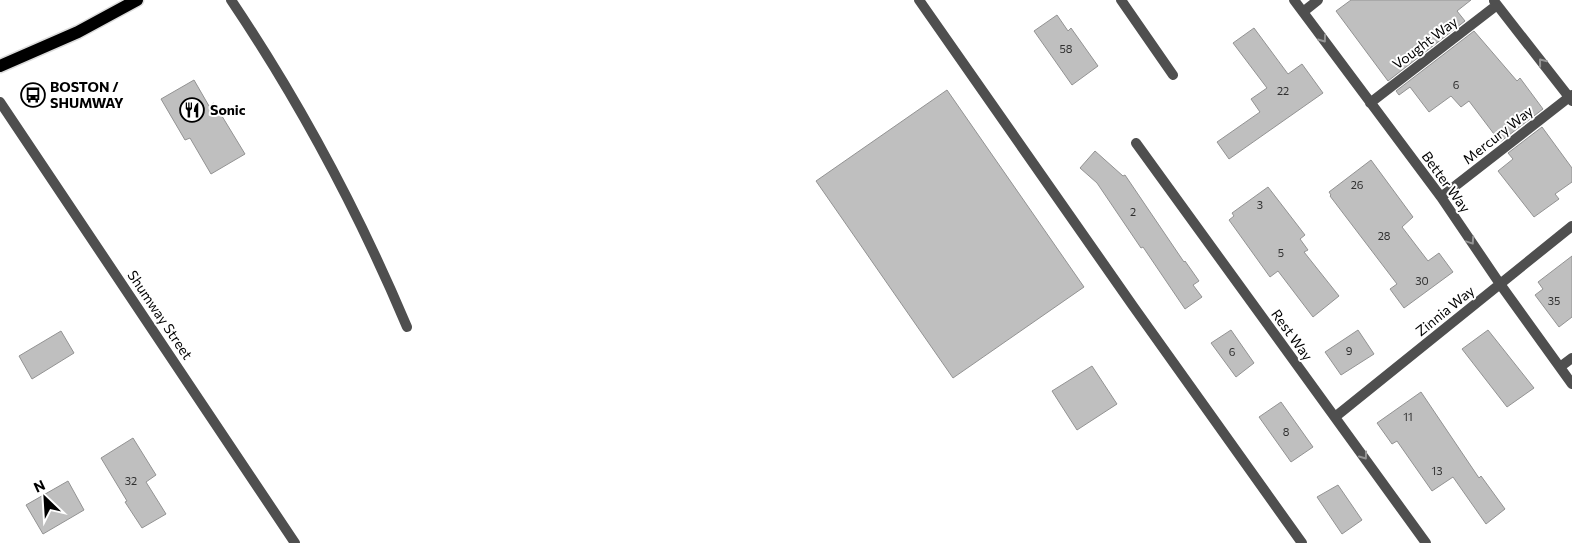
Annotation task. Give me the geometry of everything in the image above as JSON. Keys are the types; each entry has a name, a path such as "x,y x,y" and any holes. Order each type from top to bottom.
{"main road":[{"path":"0,66 78,32 137,0"}],"street":[{"path":"230,0 289,90 323,150 360,222 407,327"},
{"path":"919,0 1302,543"},
{"path":"1121,0 1173,75"},
{"name":"Better Way","path":"1294,0 1441,197 1500,284 1572,384"},
{"path":"1303,12 1318,0"},
{"path":"1495,3 1571,98"},
{"name":"Vought Way","path":"1370,103 1495,3"},
{"name":"Mercury Way","path":"1441,197 1571,98"},
{"name":"Shumway Street","path":"0,102 295,543"},
{"name":"Rest Way","path":"1136,143 1426,543"},
{"name":"Zinnia Way","path":"1335,416 1572,226"},
{"path":"1560,367 1572,358"}],"building":[{"path":"1351,0 1471,0 1457,11 1465,21 1388,81 1336,11"},
{"path":"1057,15 1068,31 1071,28 1098,66 1072,85 1034,31"},
{"path":"1254,28 1288,74 1302,64 1323,93 1229,159 1217,142 1260,112 1251,99 1267,88 1233,43"},
{"path":"1474,31 1517,81 1520,78 1543,109 1500,142 1469,101 1461,107 1451,96 1429,112 1410,87 1399,95 1396,91"},
{"path":"194,80 209,106 214,103 245,154 211,174 190,138 185,140 161,99"},
{"path":"947,90 1084,287 953,378 816,181"},
{"path":"1542,127 1572,168 1572,182 1555,194 1559,199 1534,217 1498,171 1513,159 1508,153"},
{"path":"1095,151 1123,176 1125,175 1199,281 1193,285 1202,297 1185,309 1097,183 1080,168"},
{"path":"1371,160 1413,217 1402,227 1428,261 1439,253 1453,272 1404,308 1390,289 1397,284 1330,196 1329,192"},
{"path":"1268,187 1305,235 1300,239 1308,250 1304,252 1339,296 1313,317 1278,271 1270,277 1229,220 1234,216 1232,213"},
{"path":"1572,256 1572,317 1559,327 1535,295 1543,289 1538,282"},
{"path":"1231,330 1254,363 1236,377 1211,343"},
{"path":"1358,330 1374,354 1341,375 1325,352"},
{"path":"1488,330 1534,388 1507,407 1462,349"},
{"path":"61,331 74,353 32,379 19,356"},
{"path":"1092,366 1117,404 1077,430 1052,391"},
{"path":"1421,392 1479,478 1481,476 1505,509 1486,524 1453,477 1432,491 1397,441 1392,444 1377,423"},
{"path":"1281,402 1313,447 1291,462 1259,417"},
{"path":"133,438 156,475 146,482 166,514 142,528 125,502 127,501 101,458"},
{"path":"68,481 84,510 43,534 26,505"},
{"path":"1338,485 1362,520 1342,534 1317,497"}],"place":[{"name":"BOSTON / SHUMWAY","path":"33,95"},
{"name":"Sonic","path":"192,110"}]}
